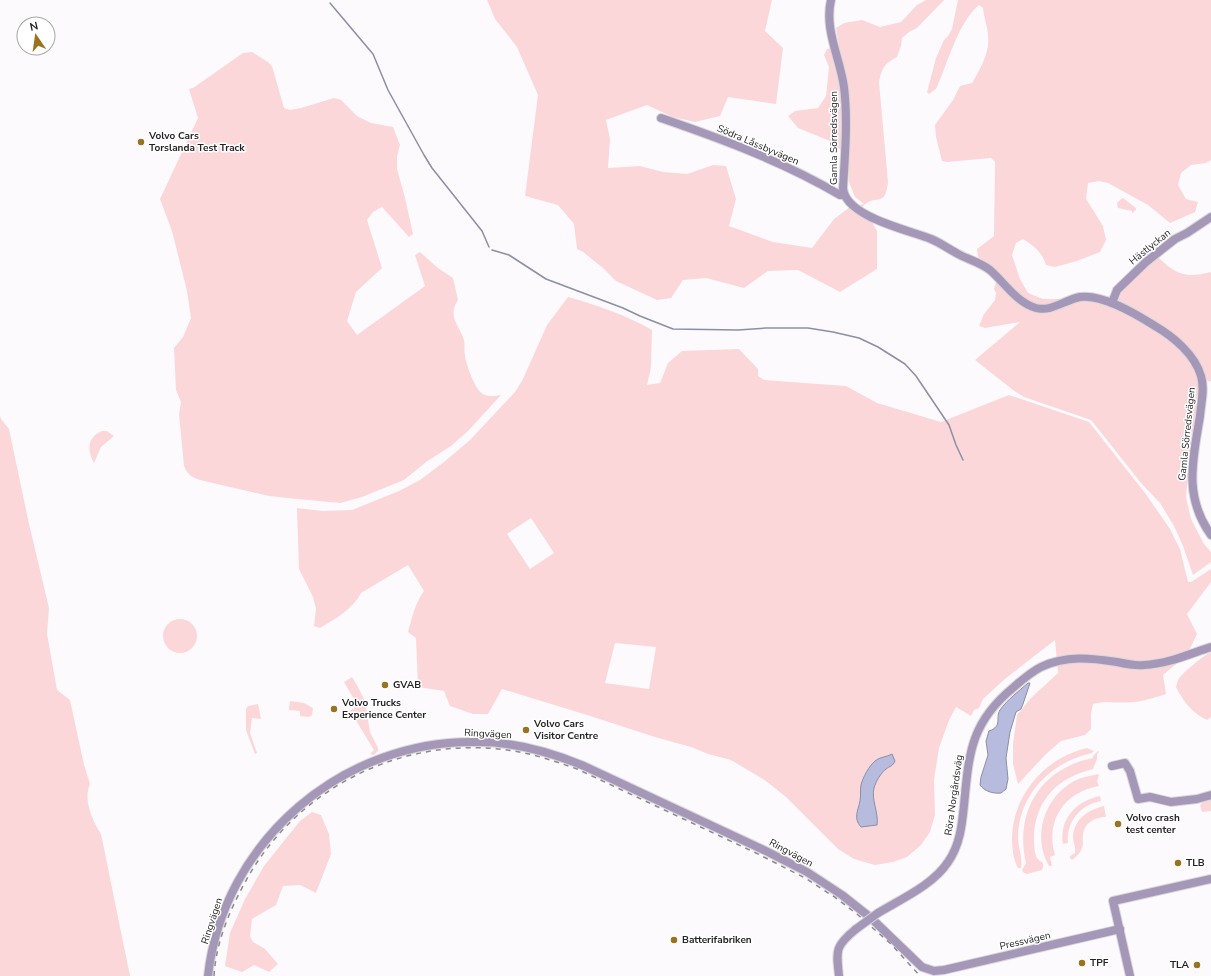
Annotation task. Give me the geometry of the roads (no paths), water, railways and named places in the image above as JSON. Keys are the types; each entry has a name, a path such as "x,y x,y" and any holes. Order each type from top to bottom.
{"street":[{"name":"Gamla Sörredsvägen","path":"831,0 828,16 840,65 845,97 846,122 844,195 850,203 872,218 884,224 932,239 960,255 985,266 1016,297 1034,307 1042,309 1050,308 1080,297 1097,299 1135,314 1171,336 1188,354 1198,369 1202,379 1202,391 1192,466 1192,485 1198,513 1211,535"},
{"name":"Södra Låssbyvägen","path":"661,118 725,141 815,180 840,195 844,195"},
{"name":"Hästlyckan","path":"1112,304 1117,290 1155,254 1211,216"},
{"name":"Röra Norgårdsväg","path":"839,976 837,952 840,943 878,913 927,883 943,870 949,861 956,847 961,831 970,757 978,731 985,717 994,705 1029,674 1053,662 1086,658 1131,665 1144,665 1176,659 1211,646"},
{"name":"Ringvägen","path":"208,976 216,933 223,913 234,890 254,854 292,812 317,791 352,770 377,759 414,748 445,743 469,742 496,742 521,746 568,759 785,860 825,883 855,904 891,936 922,967"},
{"path":"1112,766 1126,763 1130,771 1138,799 1150,797 1170,802 1197,799 1211,795"},
{"path":"1130,976 1113,901 1211,879"},
{"name":"Pressvägen","path":"922,967 934,974 1120,929"}],"water":[{"path":"1028,683 1030,683 1023,704 1021,709 1016,712 1010,732 1006,758 1008,779 1006,789 1001,793 989,792 980,785 988,755 986,741 989,731 996,727 1000,710 1003,706"},
{"path":"892,754 895,761 894,763 882,773 874,788 873,797 877,816 877,825 861,827 857,821 857,814 863,779 868,769 875,761"}],"waterway":[{"path":"330,3 373,54 388,90 424,155 432,168 482,231 489,247"},
{"path":"492,250 509,255 546,279 623,308 673,329 738,330 808,328 859,338 878,347 905,364 916,376 949,425 963,460"}],"railway":[{"path":"214,976 215,963 221,937 230,912 242,888 270,845 296,817 326,793 358,774 393,760 430,751 468,748 516,751 577,769 756,853 805,878 836,898 891,944 920,976"}],"place":[{"name":"Volvo Cars Torslanda Test Track","path":"141,142"},
{"name":"GVAB","path":"385,685"},
{"name":"Volvo Trucks Experience Center","path":"334,709"},
{"name":"Volvo Cars Visitor Centre","path":"526,730"},
{"name":"Volvo crash test center","path":"1118,824"},
{"name":"TLB","path":"1178,863"},
{"name":"Batterifabriken","path":"674,940"},
{"name":"TPF","path":"1082,963"},
{"name":"TLA","path":"1197,965"}]}
